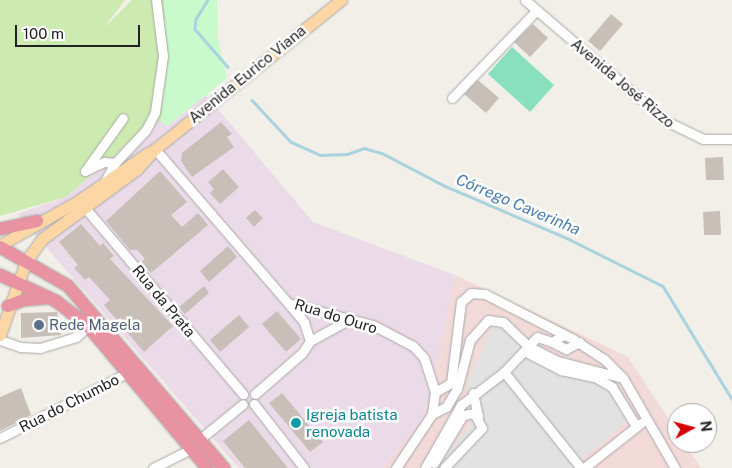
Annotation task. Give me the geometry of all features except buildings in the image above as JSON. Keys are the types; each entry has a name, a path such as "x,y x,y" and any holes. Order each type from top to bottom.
{"highway":[{"path":"0,229 37,221"},
{"path":"0,246 68,286 191,450 207,468"},
{"path":"0,275 18,281 52,299 88,326 200,439 224,468"},
{"path":"4,305 37,297 52,299"}],"main road":[{"name":"Avenida Eurico Viana","path":"0,246 37,221 78,201 154,149 270,54 341,0"},
{"name":"Avenida Eurico Viana","path":"0,335 4,320 4,305 18,281 26,261 42,239 86,209 137,169 154,149"}],"street":[{"path":"105,181 115,163 146,130 155,112 163,56 156,0"},
{"name":"Avenida José Rizzo","path":"526,0 672,125 703,139 732,139"},
{"path":"452,98 537,10"},
{"path":"115,163 104,162 85,171 123,118"},
{"name":"Rua do Ouro","path":"154,149 288,303 373,325 413,346 432,373 435,392 432,414 396,468"},
{"name":"Rua da Prata","path":"86,209 243,394"},
{"path":"435,392 451,383 456,322 461,302 471,293 485,294 579,342 623,378 675,468"},
{"path":"288,303 304,322 310,341"},
{"path":"200,439 243,404 255,399 302,353 310,341 350,319"},
{"path":"432,414 446,407 457,390 470,340 488,320 503,322 526,348 561,370 595,377 612,387 636,426"},
{"path":"0,340 20,348 40,348 76,337 88,326"},
{"path":"552,342 563,334"},
{"path":"425,468 461,405 473,393 504,372 537,337 566,349 579,342"},
{"path":"526,348 558,361 623,378"},
{"name":"Rua do Chumbo","path":"0,438 132,370"},
{"path":"504,372 583,468 646,419"},
{"path":"243,404 243,394 249,391 304,468"},
{"path":"444,468 482,428 473,393"},
{"path":"431,468 464,415 471,412 478,416"},
{"path":"153,468 191,450"}],"shaded area":[{"path":"206,95 313,222 455,275 426,414 382,468 239,468 17,214 66,197 149,125 161,121 166,127"},
{"path":"455,275 628,357 667,417 667,453 691,453 701,468 382,468 426,414"},
{"path":"505,318 526,339 559,357 601,368 636,414 572,468 436,468 471,424 467,386 495,319"}],"green space":[{"path":"0,0 125,0 104,28 132,0 164,0 168,63 161,121 149,125 66,197 0,216"},
{"path":"164,0 217,0 218,39 227,78 166,127 161,121 168,63"},
{"path":"512,47 554,85 530,112 488,74"}],"waterway":[{"name":"Córrego Caverinha","path":"208,0 196,19 195,29 228,67"},
{"name":"Córrego Caverinha","path":"252,100 291,142 320,155 347,154 364,148 382,153 445,186 567,238 663,286 732,399"}],"place":[{"name":"Rede Magela","path":"39,325"},
{"name":"Igreja batista renovada","path":"296,423"}]}
